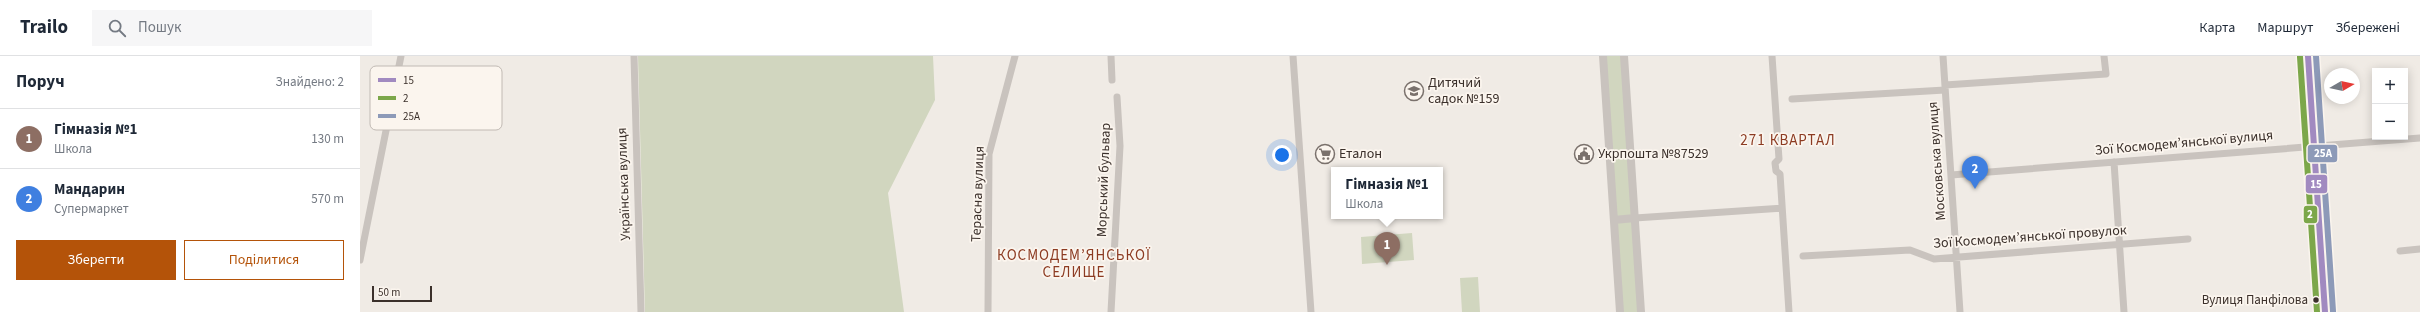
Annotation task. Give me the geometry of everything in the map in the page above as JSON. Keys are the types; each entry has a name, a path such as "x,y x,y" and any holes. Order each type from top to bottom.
{"main road":[{"path":"2308,56 2325,312"}],"street":[{"path":"399,66 401,56"},
{"name":"Українська вулиця","path":"634,56 641,312"},
{"name":"Терасна вулиця","path":"988,312 989,154 1015,56"},
{"path":"1111,56 1112,80"},
{"path":"1293,56 1311,312"},
{"path":"1603,56 1620,312"},
{"path":"1624,56 1641,312"},
{"path":"1772,56 1779,159 1775,163 1776,170 1780,174 1790,312"},
{"name":"Московська вулиця","path":"1943,56 1960,312"},
{"path":"1792,99 2106,74 2104,56"},
{"name":"Морський бульвар","path":"1111,312 1120,146 1118,97"},
{"path":"360,260 386,130"},
{"name":"Зої Космодем’янської вулиця","path":"1951,174 2420,138"},
{"path":"2114,162 2124,312"},
{"path":"1614,220 1782,208"},
{"name":"Зої Космодем’янської провулок","path":"1803,256 1910,250 1934,259 2188,239"},
{"path":"2400,251 2420,249"}],"green space":[{"path":"638,56 933,56 935,100 888,193 904,312 645,312"},
{"path":"1605,56 1622,56 1639,312 1623,312"},
{"path":"1412,233 1414,260 1362,264 1361,237"},
{"path":"1478,277 1480,312 1462,312 1460,278"}],"transit line":[{"name":"15","path":"2308,56 2325,312"},
{"name":"25А","path":"2316,56 2333,311"},
{"name":"2","path":"2300,57 2317,312"}],"place":[{"name":"Дитячий садок №159","path":"1414,91"},
{"name":"Еталон","path":"1325,154"},
{"name":"Укрпошта №87529","path":"1584,154"},
{"name":"Мандарин","path":"1975,189"},
{"name":"Гімназія №1","path":"1387,265"},
{"name":"Вулиця Панфілова","path":"2316,300"}],"district":[{"name":"271 КВАРТАЛ","path":"1788,140"},
{"name":"КОСМОДЕМ’ЯНСЬКОЇ СЕЛИЩЕ","path":"1074,264"}]}
